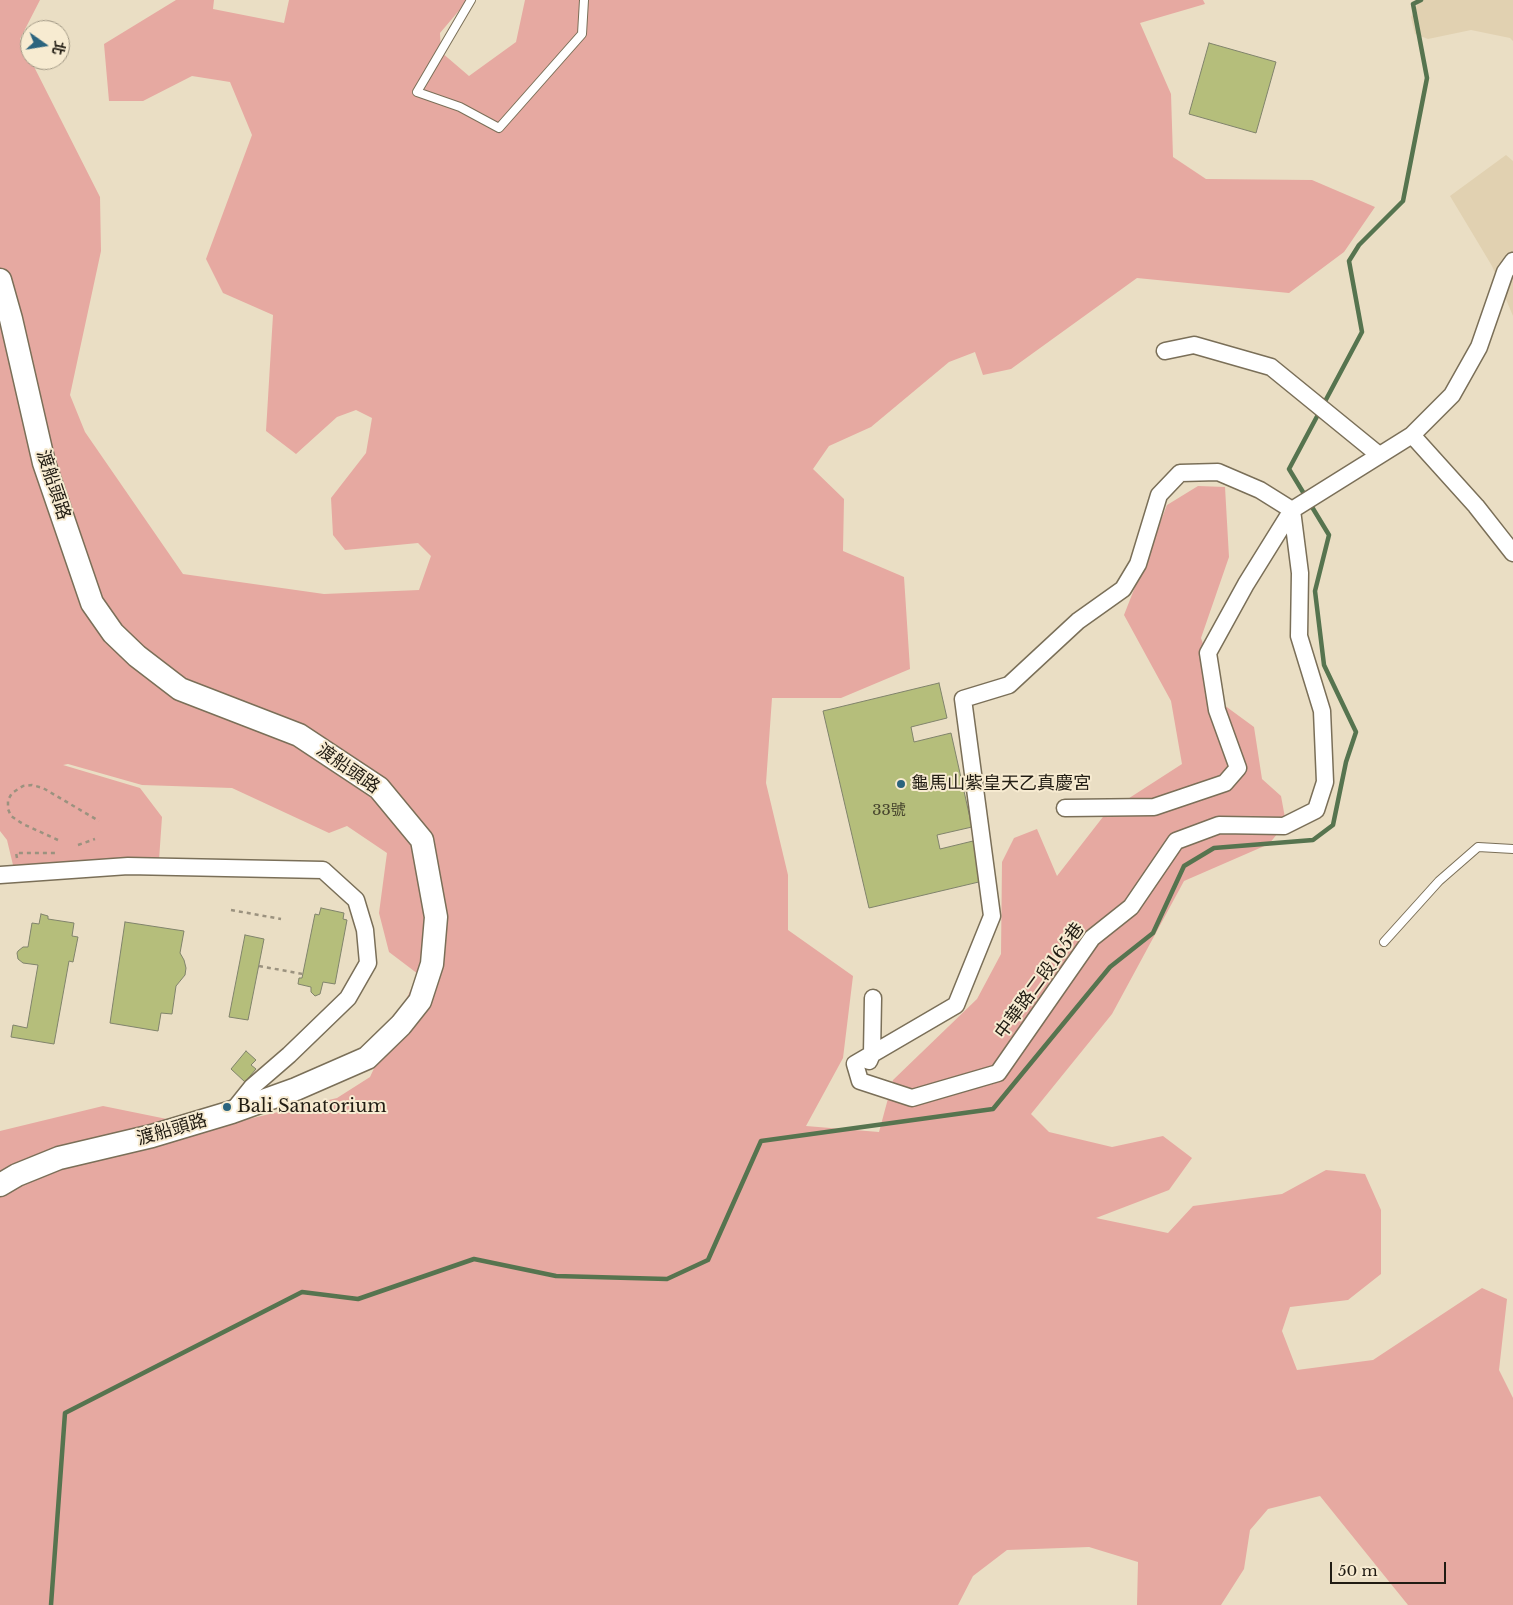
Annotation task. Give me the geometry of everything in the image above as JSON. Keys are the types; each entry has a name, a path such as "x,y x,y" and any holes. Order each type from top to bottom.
{"street":[{"path":"1065,808 1154,808 1225,783 1238,768 1217,710 1208,653 1246,584 1295,508 1412,435 1452,395 1480,347 1505,272 1513,260"},
{"name":"渡船頭路","path":"0,280 11,319 44,463 92,603 113,632 137,656 180,689 299,736 379,788 422,840 436,917 432,964 420,1001 401,1025 367,1058 296,1090 152,1136 59,1158 17,1175 0,1185"},
{"path":"1165,351 1194,345 1270,366 1379,455"},
{"path":"1412,435 1476,506 1513,553"},
{"name":"中華路二段165巷","path":"1218,472 1295,508 1300,573 1300,636 1322,711 1325,782 1316,810 1284,826 1219,825 1176,841 1131,907 1092,938 998,1073 912,1098 860,1081 854,1064 956,1004 992,916 963,699 1008,685 1078,621 1123,588 1138,564 1159,495 1180,473 1218,472"},
{"path":"0,875 128,866 324,870 356,900 365,930 368,963 348,998 289,1055 252,1087 232,1112"},
{"path":"872,1054 873,998"}],"lane":[{"path":"471,0 417,92 460,107 499,128 582,34 584,0"},
{"path":"1384,942 1439,881 1478,847 1513,849"}],"path":[{"path":"58,840 23,824 12,816 8,809 8,800 12,793 23,786 32,785 42,788 99,821"},
{"path":"78,845 94,839"},
{"path":"231,910 281,919"},
{"path":"259,966 303,974"}],"shaded area":[{"path":"0,0 40,0 30,20 20,20 20,70 36,70 100,197 101,251 70,395 85,432 183,574 324,594 419,590 431,556 418,543 345,550 333,535 331,498 366,453 372,418 356,410 337,417 296,454 266,431 273,315 223,293 206,259 252,135 230,82 192,76 143,101 109,101 104,44 176,0 214,0 213,9 284,23 289,0 468,0 440,33 441,52 469,76 516,42 525,0 1203,0 1205,4 1140,23 1171,94 1173,157 1206,179 1312,180 1375,207 1344,252 1289,293 1137,278 1011,369 983,375 975,352 949,362 871,427 829,446 813,469 844,499 843,551 904,577 910,669 841,698 772,698 766,783 788,875 788,930 853,976 843,1058 806,1126 879,1132 893,1080 977,999 1001,954 1002,862 1014,838 1037,829 1057,876 1106,813 1182,764 1171,701 1124,615 1167,505 1198,486 1225,487 1229,557 1201,638 1224,705 1254,727 1262,779 1281,796 1286,823 1269,844 1184,881 1112,1014 1031,1114 1049,1132 1112,1147 1163,1136 1192,1158 1169,1190 1096,1218 1168,1233 1193,1206 1282,1194 1326,1170 1365,1174 1381,1210 1381,1274 1348,1300 1290,1307 1282,1331 1297,1370 1373,1360 1482,1288 1507,1299 1499,1370 1513,1398 1513,1605 1408,1605 1320,1496 1268,1509 1250,1530 1244,1569 1221,1605 1137,1605 1138,1562 1089,1547 1007,1550 973,1576 958,1605 0,1605 0,1131 103,1106 211,1128 337,1098 370,1077 418,974 389,952 379,913 387,853 347,826 329,833 232,788 142,785 68,764 63,765 140,788 162,817 159,860 13,865 7,840 0,831"},
{"path":"1421,0 1513,0 1513,41 1510,38 1471,30 1428,39 1415,34 1411,17"},
{"path":"1506,155 1513,161 1513,316 1492,266 1450,196"}],"building":[{"path":"1209,43 1276,62 1256,133 1189,114"},
{"name":"龜馬山紫皇天乙真慶宮","path":"939,683 947,718 911,727 914,742 951,733 972,827 937,835 940,849 973,841 983,881 869,908 823,711"},
{"path":"321,908 344,913 343,919 347,920 335,984 323,982 320,994 315,996 311,992 311,987 298,984 299,978 302,978 315,914 319,915"},
{"path":"41,914 48,916 48,919 74,923 72,936 78,937 73,962 69,961 54,1044 11,1037 13,1025 27,1028 38,965 23,963 18,959 17,953 23,947 28,947 32,923 39,924"},
{"path":"125,922 184,931 180,953 186,968 185,975 176,986 172,1014 161,1013 158,1031 110,1023"},
{"path":"245,935 264,939 248,1020 229,1017"},
{"path":"246,1051 256,1060 251,1065 256,1069 245,1082 231,1069"}],"waterway":[{"path":"51,1605 65,1413 302,1292 358,1299 474,1259 556,1276 667,1279 708,1260 761,1141 993,1109 1110,967 1153,933 1184,866 1214,848 1313,840 1333,825 1346,762 1356,732 1324,665 1315,591 1329,535 1289,469 1362,332 1349,261 1359,245 1403,201 1427,78 1413,4 1421,0"}],"place":[{"name":"龜馬山紫皇天乙真慶宮","path":"901,784"},
{"name":"Bali Sanatorium","path":"227,1107"}]}
